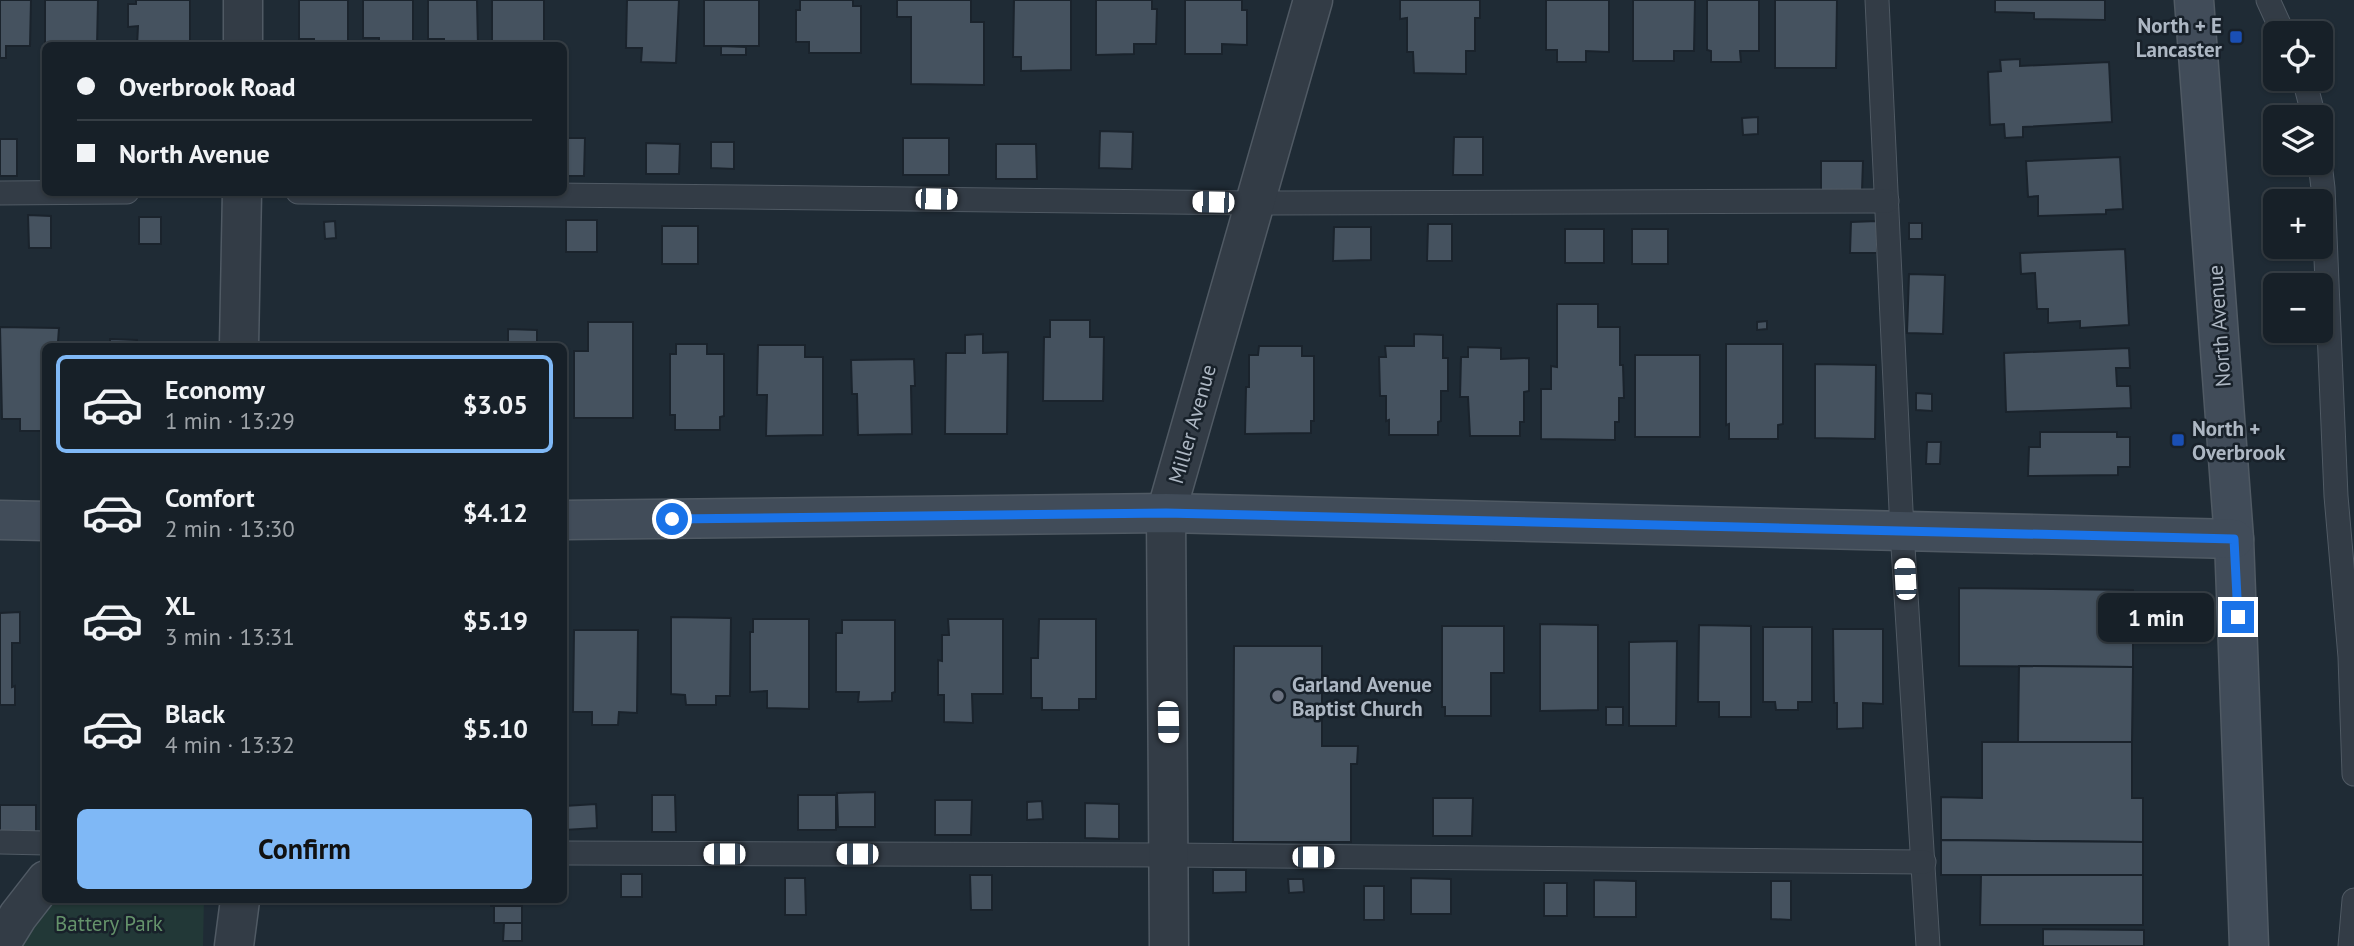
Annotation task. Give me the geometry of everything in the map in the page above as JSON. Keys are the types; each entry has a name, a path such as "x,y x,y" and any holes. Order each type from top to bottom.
{"street":[{"path":"243,0 243,42"},
{"name":"Miller Avenue","path":"1169,946 1166,513 1313,0"},
{"name":"North Avenue","path":"2194,0 2234,539 2249,946"},
{"path":"239,343 242,196"},
{"path":"567,520 1166,513 2234,539"},
{"path":"0,520 42,521"},
{"path":"0,945 18,915 42,885"},
{"path":"234,946 240,903"}],"lane":[{"path":"1877,0 1902,531 1928,946"},
{"path":"2268,0 2278,21"},
{"path":"2321,175 2336,496 2350,657 2354,774"},
{"path":"0,193 42,193"},
{"path":"567,195 1255,203 1887,201"},
{"path":"0,842 42,843"},
{"path":"567,853 1924,862"},
{"path":"2350,946 2354,900"}],"green space":[{"name":"Battery Park","path":"50,903 204,903 203,946 15,946"}],"building":[{"path":"0,0 31,0 30,46 6,46 6,58 0,58"},
{"path":"45,0 98,0 97,42 45,42"},
{"path":"136,0 190,0 190,42 137,42 138,26 128,27 128,4 136,4"},
{"path":"299,0 348,0 348,42 299,39"},
{"path":"363,0 413,0 413,42 379,42 379,38 363,38"},
{"path":"428,0 477,0 478,42 428,39"},
{"path":"492,0 544,0 544,42 492,42"},
{"path":"627,0 679,0 676,63 641,62 642,48 626,48"},
{"path":"704,0 759,0 759,46 704,46"},
{"path":"800,0 853,0 853,6 861,6 861,53 809,53 809,42 796,42 796,10 800,10"},
{"path":"897,0 971,0 971,22 984,22 984,85 911,84 911,17 897,17"},
{"path":"1014,0 1071,0 1071,70 1021,71 1021,57 1013,57"},
{"path":"1096,0 1152,0 1152,9 1157,9 1156,44 1134,44 1134,54 1096,55"},
{"path":"1185,0 1242,0 1242,10 1247,10 1247,45 1222,44 1222,54 1185,54"},
{"path":"1400,0 1480,0 1480,18 1475,18 1475,51 1466,51 1466,74 1414,73 1413,52 1407,52 1407,18 1400,19"},
{"path":"1546,0 1609,0 1609,52 1586,51 1586,62 1557,62 1557,50 1546,50"},
{"path":"1633,0 1695,0 1694,51 1674,51 1674,61 1633,61"},
{"path":"1707,0 1759,0 1759,51 1740,51 1741,62 1711,62 1711,51 1707,50"},
{"path":"1775,0 1837,0 1836,68 1775,68"},
{"path":"1995,0 2105,0 2105,20 2034,19 2034,13 1995,12"},
{"path":"721,46 746,47 746,55 721,55"},
{"path":"2020,59 2020,66 2109,62 2112,122 2023,127 2023,137 2005,138 2004,124 1990,125 1988,72 2001,71 2000,60"},
{"path":"1758,117 1758,134 1743,135 1742,118"},
{"path":"1100,131 1133,132 1132,169 1099,168"},
{"path":"1454,137 1483,137 1483,175 1453,175"},
{"path":"567,138 585,138 584,176 567,176"},
{"path":"903,138 949,138 949,175 903,175"},
{"path":"0,139 17,139 17,176 0,176"},
{"path":"711,142 734,142 734,169 711,168"},
{"path":"646,143 680,144 679,174 646,174"},
{"path":"996,144 1036,144 1037,179 996,179"},
{"path":"2120,157 2123,209 2106,210 2106,214 2038,216 2038,196 2028,197 2026,161"},
{"path":"1821,161 1863,161 1862,191 1821,191"},
{"path":"28,215 51,216 51,248 29,248"},
{"path":"139,217 161,217 161,244 139,244"},
{"path":"566,220 597,220 597,252 566,252"},
{"path":"335,221 336,238 325,239 324,222"},
{"path":"1877,221 1877,253 1850,253 1851,222"},
{"path":"1909,223 1922,223 1922,239 1909,239"},
{"path":"1428,224 1452,224 1452,261 1427,261"},
{"path":"662,226 698,226 698,264 662,264"},
{"path":"1334,227 1371,227 1371,260 1333,261"},
{"path":"1565,229 1604,229 1604,263 1565,263"},
{"path":"1632,229 1668,229 1668,264 1632,264"},
{"path":"2125,249 2129,325 2080,328 2080,321 2048,323 2048,309 2037,309 2035,273 2021,274 2020,253"},
{"path":"1909,274 1945,275 1943,334 1907,333"},
{"path":"1557,304 1598,304 1598,327 1620,327 1620,365 1623,365 1624,398 1619,398 1619,422 1615,422 1615,440 1541,439 1541,389 1551,389 1551,366 1557,367"},
{"path":"1050,320 1090,320 1090,337 1104,337 1103,401 1043,401 1044,337 1050,337"},
{"path":"1767,321 1767,329 1757,330 1757,322"},
{"path":"588,322 633,322 633,418 574,418 574,351 588,351"},
{"path":"0,327 59,328 58,342 67,343 42,343 42,431 20,431 20,419 2,419"},
{"path":"508,329 537,330 537,343 508,343"},
{"path":"983,334 983,353 1008,352 1007,434 945,434 946,353 965,353 965,335"},
{"path":"1414,334 1443,335 1443,358 1448,358 1448,391 1441,391 1438,435 1389,435 1386,396 1380,396 1379,357 1386,357 1385,346 1414,346"},
{"path":"110,339 137,340 137,343 110,343"},
{"path":"298,342 337,342 337,343"},
{"path":"676,344 707,344 707,354 724,354 724,416 720,417 720,430 675,430 675,415 670,415 670,354 676,354"},
{"path":"1726,344 1783,344 1783,424 1778,425 1778,439 1729,439 1729,424 1726,425"},
{"path":"758,345 805,345 805,357 823,357 823,435 766,436 767,395 757,395"},
{"path":"1259,346 1302,346 1302,356 1314,356 1314,421 1311,421 1311,433 1245,434 1249,355 1258,355"},
{"path":"1468,347 1501,348 1501,359 1529,358 1529,391 1524,392 1524,422 1520,422 1520,436 1470,436 1468,397 1460,397 1461,357 1468,357"},
{"path":"2129,348 2130,368 2116,368 2117,386 2130,386 2131,408 2006,412 2004,353"},
{"path":"1635,355 1700,355 1700,437 1635,437"},
{"path":"914,359 915,386 911,386 912,434 858,435 857,394 852,394 851,360"},
{"path":"1815,364 1876,365 1875,439 1815,438"},
{"path":"1916,393 1932,394 1932,411 1916,410"},
{"path":"2040,432 2117,432 2117,437 2130,437 2130,467 2118,467 2118,475 2028,476 2029,447 2040,447"},
{"path":"1927,442 1941,442 1940,464 1926,464"},
{"path":"1959,588 2133,590 2133,667 1959,666"},
{"path":"20,612 20,643 12,643 12,687 15,686 15,705 0,705 0,613"},
{"path":"671,617 731,618 730,696 716,696 716,705 686,705 685,695 671,694"},
{"path":"753,619 809,619 809,709 767,708 767,691 750,692 750,632 753,632"},
{"path":"948,619 1003,619 1003,694 972,694 973,723 944,722 944,695 938,695 938,660 942,661 942,635 949,635"},
{"path":"1039,619 1096,619 1096,699 1079,699 1079,710 1042,710 1042,698 1031,698 1031,658 1038,658"},
{"path":"842,620 895,620 895,692 892,693 892,701 858,702 859,692 836,692 836,633 842,633"},
{"path":"1540,624 1598,625 1598,710 1540,711"},
{"path":"1699,625 1751,626 1751,717 1719,717 1719,702 1698,702"},
{"path":"1442,626 1504,626 1504,673 1491,673 1491,716 1445,716 1445,707 1442,707"},
{"path":"1763,627 1812,627 1812,702 1798,702 1798,710 1776,710 1775,702 1763,702"},
{"path":"1833,629 1883,629 1883,704 1863,703 1863,728 1837,729"},
{"path":"574,630 638,630 637,713 619,712 618,725 592,725 592,712 573,712"},
{"path":"1677,641 1676,726 1629,726 1629,642"},
{"name":"Garland Avenue Baptist Church","path":"1234,646 1322,646 1322,746 1358,746 1357,764 1351,764 1351,842 1233,842"},
{"path":"2019,666 2133,667 2132,742 2018,742"},
{"path":"1606,707 1623,707 1623,725 1606,725"},
{"path":"1982,742 2132,742 2132,798 2143,798 2143,842 1941,840 1941,797 1982,798"},
{"path":"875,792 875,827 838,827 837,793"},
{"path":"652,795 675,795 676,832 652,832"},
{"path":"798,795 836,795 836,830 798,830"},
{"path":"1433,798 1473,798 1472,836 1433,836"},
{"path":"935,800 972,800 971,835 935,835"},
{"path":"1042,801 1043,819 1027,820 1027,802"},
{"path":"1085,803 1119,804 1119,839 1085,838"},
{"path":"596,804 597,828 567,830 567,806"},
{"path":"0,805 36,805 36,834 0,834"},
{"path":"1941,840 2143,842 2143,875 1941,875"},
{"path":"1213,870 1246,870 1246,892 1213,893"},
{"path":"621,874 642,874 642,897 621,897"},
{"path":"970,875 992,875 992,910 971,910"},
{"path":"1981,875 2143,875 2143,925 1980,925"},
{"path":"785,878 805,878 806,915 785,915"},
{"path":"1411,878 1451,879 1451,914 1411,914"},
{"path":"1288,879 1303,879 1304,892 1289,893"},
{"path":"1594,880 1636,881 1636,917 1594,917"},
{"path":"1771,881 1791,881 1791,920 1771,919"},
{"path":"1544,883 1567,883 1567,916 1544,916"},
{"path":"1364,886 1384,886 1384,920 1364,920"},
{"path":"491,903 522,903 522,906 491,906"},
{"path":"494,906 522,906 522,923 494,923"},
{"path":"504,923 522,923 522,941 503,941"},
{"path":"2043,929 2144,930 2144,946 2043,946"}],"place":[{"name":"North + E Lancaster","path":"2236,37"},
{"name":"North + Overbrook","path":"2178,440"},
{"name":"Garland Avenue Baptist Church","path":"1278,696"}],"route":[{"path":"672,519 1166,513 2234,539 2238,617"}]}
